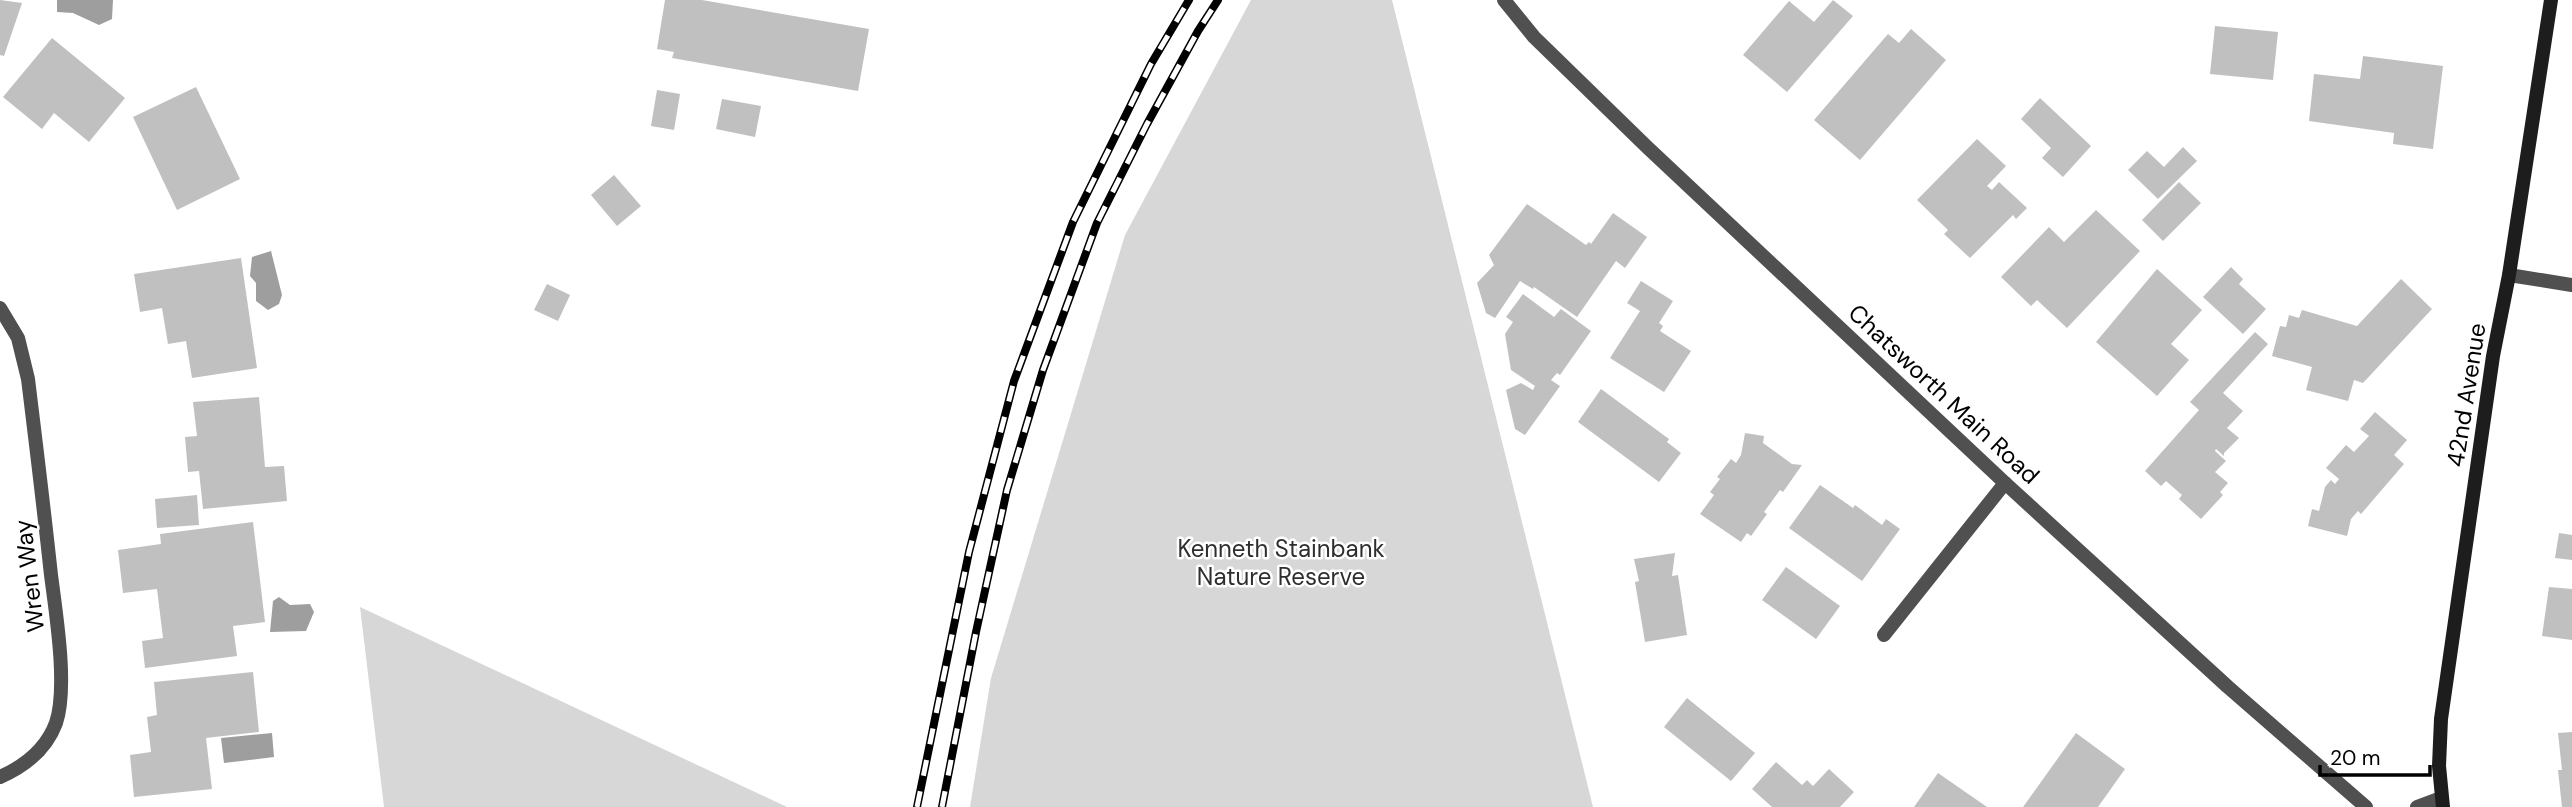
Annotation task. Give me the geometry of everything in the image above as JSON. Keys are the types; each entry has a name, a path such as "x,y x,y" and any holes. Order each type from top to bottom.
{"street":[{"name":"Chatsworth Main Road","path":"1504,0 1534,37 1619,119 2005,483 2228,687 2366,807"},
{"name":"42nd Avenue","path":"2442,802 2441,719 2493,356 2509,275 2551,0"},
{"path":"2509,275 2572,285"},
{"name":"Wren Way","path":"0,308 18,338 28,379 60,645 60,692 57,722 45,747 18,769 0,777"},
{"path":"1884,635 2005,483"},
{"path":"2417,807 2442,802"}],"green space":[{"name":"Kenneth Stainbank Nature Reserve","path":"1251,0 1392,0 1593,807 970,807 991,678 1125,235"},
{"path":"360,607 787,807 384,807"}],"shaded area":[{"path":"57,0 113,0 112,19 99,25 73,13 57,12"},
{"path":"271,251 282,295 279,304 268,310 256,301 256,283 250,276 252,257"},
{"path":"279,597 290,605 310,604 314,612 306,631 270,632 273,601"},
{"path":"272,733 274,757 224,763 221,738"}],"building":[{"path":"0,0 22,3 4,56 0,55"},
{"path":"665,0 702,0 869,29 858,91 672,58 674,52 657,49"},
{"path":"1833,0 1853,16 1787,92 1743,55 1789,1 1814,22"},
{"path":"2215,26 2278,32 2273,80 2210,74"},
{"path":"1911,29 1946,60 1860,160 1814,120 1888,34 1899,43"},
{"path":"52,38 125,98 89,142 54,113 42,129 3,97"},
{"path":"2363,56 2443,66 2433,149 2393,144 2394,133 2309,121 2314,74 2360,79"},
{"path":"196,87 240,179 177,210 133,117"},
{"path":"657,90 680,94 674,130 651,126"},
{"path":"2040,98 2091,146 2063,177 2042,158 2051,148 2021,119"},
{"path":"722,99 761,106 755,137 716,129"},
{"path":"1977,139 2006,166 1987,186 1992,190 1999,182 2027,208 2016,219 2013,215 1970,258 1944,234 1948,230 1917,200"},
{"path":"2183,147 2197,161 2158,199 2128,170 2147,151 2164,167"},
{"path":"614,175 641,206 617,226 591,195"},
{"path":"2179,182 2201,203 2163,241 2142,220"},
{"path":"1527,204 1586,245 1589,242 1591,244 1613,213 1647,237 1625,268 1616,261 1577,317 1534,287 1533,289 1520,281 1495,318 1486,313 1477,283 1494,265 1489,255"},
{"path":"2096,210 2140,251 2067,328 2037,300 2031,306 2001,277 2049,227 2064,242"},
{"path":"241,258 257,368 192,378 186,341 168,344 162,308 140,312 134,274"},
{"path":"2231,267 2243,279 2239,284 2266,309 2243,334 2203,297"},
{"path":"2157,269 2202,310 2171,344 2189,360 2157,396 2096,342"},
{"path":"2401,279 2432,309 2363,383 2354,380 2348,401 2306,390 2312,367 2272,356 2280,326 2286,327 2289,315 2299,318 2302,310 2357,326"},
{"path":"1641,281 1673,301 1659,323 1663,326 1660,331 1691,351 1664,392 1610,358 1640,311 1627,303"},
{"path":"547,284 570,295 558,321 534,310"},
{"path":"1523,294 1554,317 1561,309 1591,331 1560,375 1557,373 1551,380 1560,386 1525,435 1515,429 1506,390 1521,383 1533,390 1535,386 1511,370 1505,334 1513,322 1506,317"},
{"path":"2255,332 2268,344 2223,393 2243,411 2227,428 2239,438 2224,456 2216,449 2215,451 2226,461 2215,472 2228,483 2220,492 2223,495 2201,519 2179,499 2182,495 2166,481 2161,486 2145,471 2199,410 2190,402"},
{"path":"1601,389 1669,439 1667,442 1681,453 1659,482 1578,422"},
{"path":"259,397 265,467 284,466 287,501 203,509 199,471 188,472 185,437 197,436 193,402"},
{"path":"2375,412 2407,440 2394,455 2404,464 2361,514 2358,511 2351,519 2347,536 2308,526 2312,509 2319,511 2325,487 2331,480 2335,484 2339,479 2326,468 2346,445 2354,452 2369,436 2360,429"},
{"path":"1745,433 1764,436 1763,443 1792,464 1802,465 1783,492 1780,490 1764,512 1767,514 1751,536 1747,533 1741,542 1700,514 1714,495 1710,492 1720,479 1717,477 1731,459 1736,463 1741,455"},
{"path":"1820,485 1853,508 1855,505 1882,525 1886,519 1900,529 1862,581 1789,528"},
{"path":"197,495 199,525 157,528 155,499"},
{"path":"253,522 265,622 233,626 237,656 145,668 142,641 163,638 157,589 123,593 118,550 161,544 160,534"},
{"path":"2559,533 2572,535 2572,560 2555,558"},
{"path":"1675,553 1672,576 1678,575 1687,635 1645,642 1634,559"},
{"path":"1786,567 1840,606 1816,639 1762,600"},
{"path":"2549,587 2572,589 2572,640 2542,636"},
{"path":"253,672 259,732 206,738 212,789 134,797 130,755 151,752 147,717 157,715 154,682"},
{"path":"1687,698 1755,753 1731,781 1664,727"},
{"path":"2572,732 2572,807 2562,807 2558,733"},
{"path":"2076,733 2125,769 2098,807 2023,807"},
{"path":"1776,762 1802,785 1807,780 1813,786 1829,769 1854,792 1840,807 1772,807 1752,789"},
{"path":"1938,773 1987,807 1914,807"}],"railway":[{"path":"917,807 969,552 1014,381 1073,222 1151,64 1189,0"},
{"path":"942,807 1007,490 1043,370 1097,223 1147,124 1218,0"}]}
